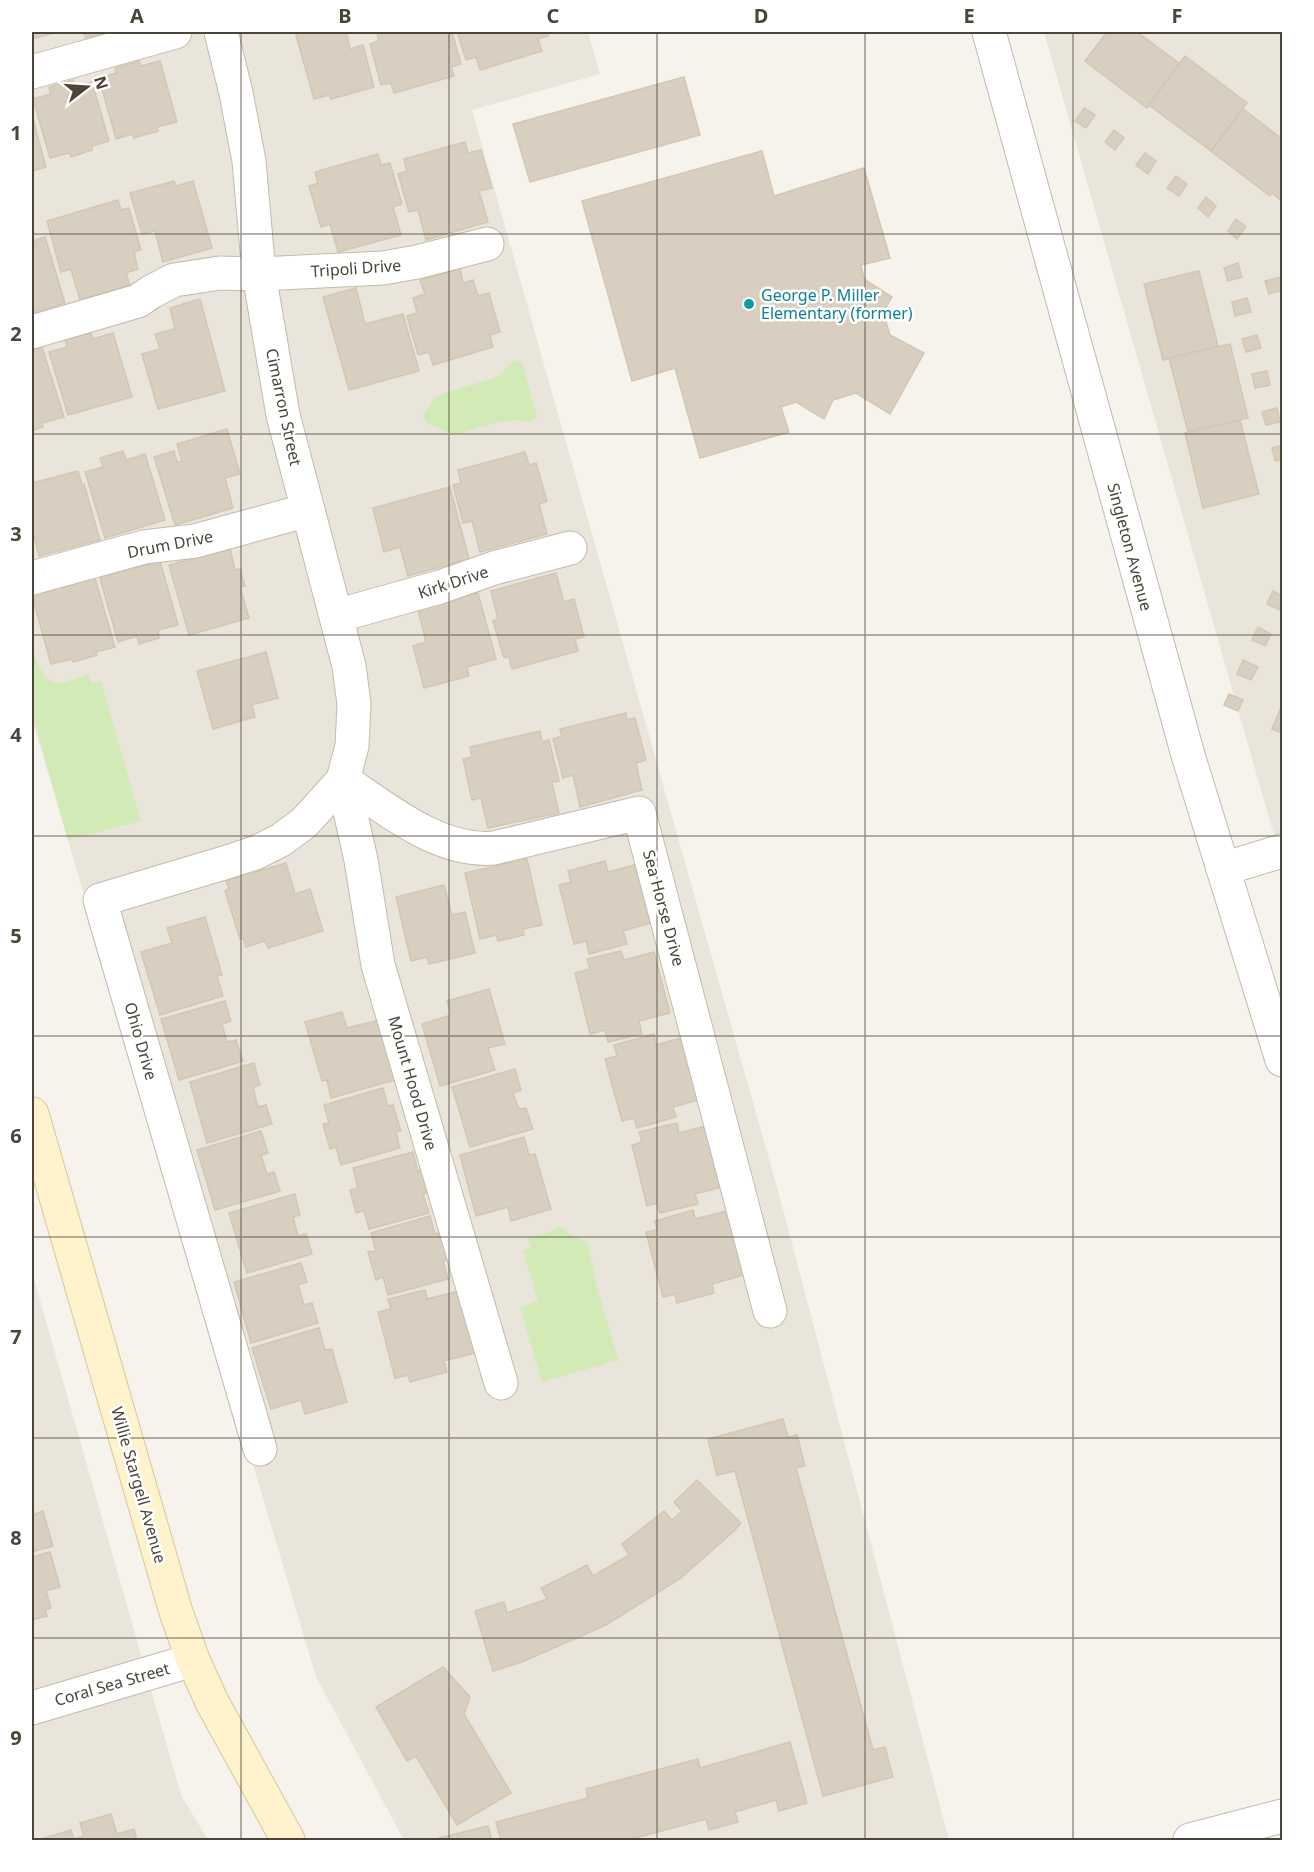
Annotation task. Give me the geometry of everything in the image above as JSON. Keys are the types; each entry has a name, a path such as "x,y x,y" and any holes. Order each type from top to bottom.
{"street":[{"path":"32,72 175,32"},
{"name":"Cimarron Street","path":"224,32 249,161 260,274 283,415 349,666 354,704 351,746 343,780"},
{"name":"Singleton Avenue","path":"989,32 1184,744 1282,1060"},
{"name":"Tripoli Drive","path":"32,332 138,301 151,291 174,280 220,273 260,274 383,268 487,244"},
{"name":"Drum Drive","path":"32,578 144,547 195,541 308,510"},
{"name":"Kirk Drive","path":"336,616 440,587 494,568 570,548"},
{"name":"Sea Horse Drive","path":"343,780 412,827 460,846 477,850 494,848 639,813 770,1311"},
{"name":"Mount Hood Drive","path":"343,780 361,860 378,965 501,1383"},
{"name":"Ohio Drive","path":"260,1449 100,900 255,853 281,840 304,823 343,780"},
{"path":"1223,869 1282,851"},
{"name":"Willie Stargell Avenue","path":"32,1114 176,1612 193,1660 212,1702 288,1840"},
{"name":"Coral Sea Street","path":"32,1707 193,1660"},
{"path":"1190,1840 1282,1815"}],"shaded area":[{"path":"32,32 588,32 600,74 472,110 780,1198 949,1840 404,1840 316,1677 32,719"},
{"path":"1044,32 1282,32 1282,863"},
{"path":"32,1272 181,1795 208,1840 32,1840"}],"green space":[{"path":"514,360 522,362 537,417 531,422 503,421 460,434 452,434 427,423 423,415 436,396 493,378 501,374"},
{"path":"34,654 49,680 60,683 88,674 91,683 101,681 141,821 68,840 32,712 32,655"},
{"path":"560,1226 572,1236 588,1242 596,1284 618,1360 542,1382 520,1307 538,1301 523,1250 531,1248 528,1238 551,1232"}],"building":[{"path":"32,32 57,32 32,39"},
{"path":"84,32 112,32 86,39"},
{"path":"295,32 346,32 350,49 363,45 374,87 331,99 329,95 314,99"},
{"path":"377,32 452,32 461,64 451,67 454,76 394,93 391,83 381,85 370,44 379,41"},
{"path":"457,32 547,32 548,36 538,39 542,51 480,70 476,57 466,60"},
{"path":"1107,32 1137,32 1180,64 1147,108 1085,61"},
{"path":"1185,56 1247,103 1211,151 1149,105"},
{"path":"139,61 141,66 160,61 177,122 157,127 158,131 134,138 132,134 116,139 99,78 116,73 115,68"},
{"path":"684,77 700,135 530,182 513,124"},
{"path":"73,80 75,87 92,82 109,141 92,146 92,150 71,157 69,153 50,158 33,99 51,94 49,87"},
{"path":"1084,108 1095,115 1086,128 1075,121"},
{"path":"1243,109 1282,139 1282,195 1279,199 1272,193 1270,196 1211,151"},
{"path":"32,115 46,167 32,171"},
{"path":"1114,130 1124,138 1115,150 1105,142"},
{"path":"465,142 468,153 481,150 492,188 479,191 488,222 426,240 418,210 409,212 398,174 407,171 404,159"},
{"name":"George P. Miller Elementary (former)","path":"762,151 774,196 864,168 890,258 861,265 864,279 892,297 883,312 890,335 924,353 890,414 856,393 833,400 824,419 796,402 781,407 789,432 700,458 675,368 632,381 582,201"},
{"path":"1145,153 1156,161 1148,174 1136,165"},
{"path":"378,154 381,165 390,163 402,204 393,207 401,235 338,252 330,224 321,227 309,186 318,183 315,172"},
{"path":"1176,176 1187,184 1179,196 1167,188"},
{"path":"174,181 176,186 193,181 212,248 163,262 155,231 142,234 130,193"},
{"path":"1206,197 1216,206 1208,217 1198,208"},
{"path":"118,200 121,210 129,208 141,250 134,252 138,269 126,273 130,285 80,300 71,269 61,272 47,221"},
{"path":"1236,219 1246,227 1237,239 1228,231"},
{"path":"45,237 65,303 32,313 32,241"},
{"path":"1238,263 1242,277 1228,281 1224,268"},
{"path":"460,269 463,283 473,280 478,296 489,293 500,332 490,335 493,347 433,365 429,352 418,355 407,316 417,313 413,298 425,294 420,280"},
{"path":"1199,271 1218,346 1163,360 1144,284"},
{"path":"1281,277 1282,290 1269,294 1265,281"},
{"path":"356,288 365,324 403,314 419,371 349,390 323,297"},
{"path":"1247,298 1251,312 1235,316 1232,302"},
{"path":"200,299 225,391 158,409 142,354 160,349 155,334 175,329 170,308"},
{"path":"91,333 93,339 113,333 132,397 68,415 49,352 67,347 65,340"},
{"path":"1257,335 1261,348 1246,352 1242,339"},
{"path":"1230,344 1248,418 1188,432 1169,358"},
{"path":"42,347 64,417 42,423 43,427 32,431 32,350"},
{"path":"1267,371 1270,385 1255,388 1252,374"},
{"path":"1277,408 1280,422 1266,425 1262,412"},
{"path":"1240,420 1259,494 1203,508 1185,433"},
{"path":"227,429 240,474 225,478 233,508 175,525 154,457 174,451 177,462 182,461 177,444"},
{"path":"1282,445 1282,460 1275,461 1272,448"},
{"path":"123,451 126,460 145,454 165,520 105,538 85,472 103,467 100,458"},
{"path":"525,452 529,465 536,463 547,501 539,504 547,534 480,552 472,521 463,523 453,485 461,483 458,470"},
{"path":"78,471 100,540 39,556 32,528 32,483"},
{"path":"450,487 469,559 408,576 400,547 384,552 373,508"},
{"path":"230,548 235,570 240,569 245,586 240,587 249,618 189,635 169,565"},
{"path":"160,561 178,625 158,630 159,638 139,644 137,636 118,642 100,578"},
{"path":"556,573 564,602 574,599 584,637 575,639 578,651 512,669 509,657 504,658 493,621 498,619 491,591"},
{"path":"95,578 115,647 73,662 72,659 51,664 32,596"},
{"path":"1273,591 1282,596 1280,610 1267,604"},
{"path":"478,593 496,659 467,667 469,676 424,688 413,646 426,642 418,610"},
{"path":"1258,627 1271,634 1265,646 1252,640"},
{"path":"266,652 278,698 252,705 255,717 213,729 197,671"},
{"path":"1243,660 1258,667 1251,680 1237,674"},
{"path":"1229,694 1243,700 1238,711 1224,705"},
{"path":"1282,705 1282,733 1272,729"},
{"path":"626,713 627,720 635,718 646,760 636,763 642,790 580,807 573,775 563,778 553,739 562,736 560,729"},
{"path":"540,731 542,742 549,740 559,781 552,782 559,813 488,828 481,798 472,800 463,759 472,757 470,747"},
{"path":"527,859 542,925 523,929 524,935 498,941 496,935 480,939 465,873"},
{"path":"605,861 608,872 638,864 654,922 623,931 627,944 589,954 586,941 574,944 559,885 571,882 568,871"},
{"path":"286,863 295,894 310,889 323,931 268,948 265,941 246,947 243,938 240,939 225,891 229,889 226,881"},
{"path":"444,885 452,915 465,912 475,953 429,964 427,957 411,961 396,897"},
{"path":"205,917 222,975 217,976 223,996 160,1015 141,952 172,943 167,928"},
{"path":"621,951 624,960 654,952 670,1013 639,1021 642,1034 608,1042 605,1030 590,1034 575,973 590,969 587,959"},
{"path":"489,989 505,1044 488,1048 495,1070 440,1086 422,1024 451,1015 447,1001"},
{"path":"225,1001 231,1021 222,1024 227,1042 236,1040 243,1061 179,1080 161,1019"},
{"path":"342,1012 347,1028 379,1020 395,1080 331,1098 327,1080 322,1081 305,1022"},
{"path":"654,1034 656,1045 685,1037 702,1099 673,1107 676,1117 637,1128 634,1118 622,1121 605,1059 617,1056 614,1045"},
{"path":"254,1063 260,1085 253,1087 258,1107 266,1105 272,1124 207,1143 190,1082"},
{"path":"515,1069 521,1090 513,1093 519,1109 526,1108 533,1129 470,1147 452,1087"},
{"path":"383,1088 388,1106 393,1105 401,1131 396,1132 400,1148 341,1165 336,1147 330,1149 323,1124 329,1123 324,1105"},
{"path":"677,1123 679,1133 710,1125 726,1186 695,1194 698,1204 660,1213 657,1203 647,1206 632,1145 642,1142 639,1132"},
{"path":"261,1131 268,1153 261,1155 267,1174 274,1172 280,1191 215,1210 197,1150"},
{"path":"524,1137 529,1155 535,1154 551,1209 511,1221 508,1207 476,1216 460,1155"},
{"path":"413,1152 418,1171 424,1169 430,1192 423,1194 429,1213 369,1229 364,1211 356,1213 350,1190 358,1188 353,1168"},
{"path":"295,1194 300,1215 293,1217 298,1236 306,1234 312,1254 247,1273 229,1213"},
{"path":"693,1210 695,1219 727,1211 744,1275 712,1284 714,1293 677,1303 675,1294 663,1297 646,1232 657,1230 655,1221"},
{"path":"430,1216 435,1234 441,1232 449,1259 443,1261 448,1279 388,1295 383,1277 376,1280 368,1252 376,1251 371,1233"},
{"path":"301,1263 307,1282 298,1285 304,1305 312,1303 318,1323 251,1343 234,1282"},
{"path":"425,1290 427,1299 459,1291 475,1353 444,1361 447,1372 410,1382 408,1375 395,1378 378,1312 391,1309 388,1299"},
{"path":"319,1328 325,1350 332,1349 347,1402 305,1414 301,1400 271,1409 252,1348"},
{"path":"783,1419 788,1437 797,1435 805,1466 796,1468 873,1750 885,1747 893,1777 823,1796 735,1471 717,1475 708,1439"},
{"path":"697,1480 741,1523 734,1531 681,1578 606,1625 522,1662 493,1671 475,1611 504,1602 507,1613 547,1599 541,1588 587,1565 593,1576 629,1555 622,1544 664,1511 672,1520 682,1511 674,1502"},
{"path":"43,1511 53,1546 32,1552 32,1515"},
{"path":"50,1552 60,1587 46,1591 51,1608 45,1610 47,1616 32,1620 32,1557"},
{"path":"443,1667 470,1697 464,1714 511,1793 457,1825 416,1756 407,1761 376,1707"},
{"path":"790,1742 807,1803 779,1811 776,1800 735,1812 738,1822 709,1830 706,1819 628,1840 501,1840 496,1822 588,1798 586,1789 698,1759 700,1768"},
{"path":"111,1814 117,1834 134,1829 137,1840 38,1840 71,1830 74,1839 84,1836 80,1823"},
{"path":"488,1826 492,1840 440,1840 439,1838"}],"place":[{"name":"George P. Miller Elementary (former)","path":"749,304"}]}
